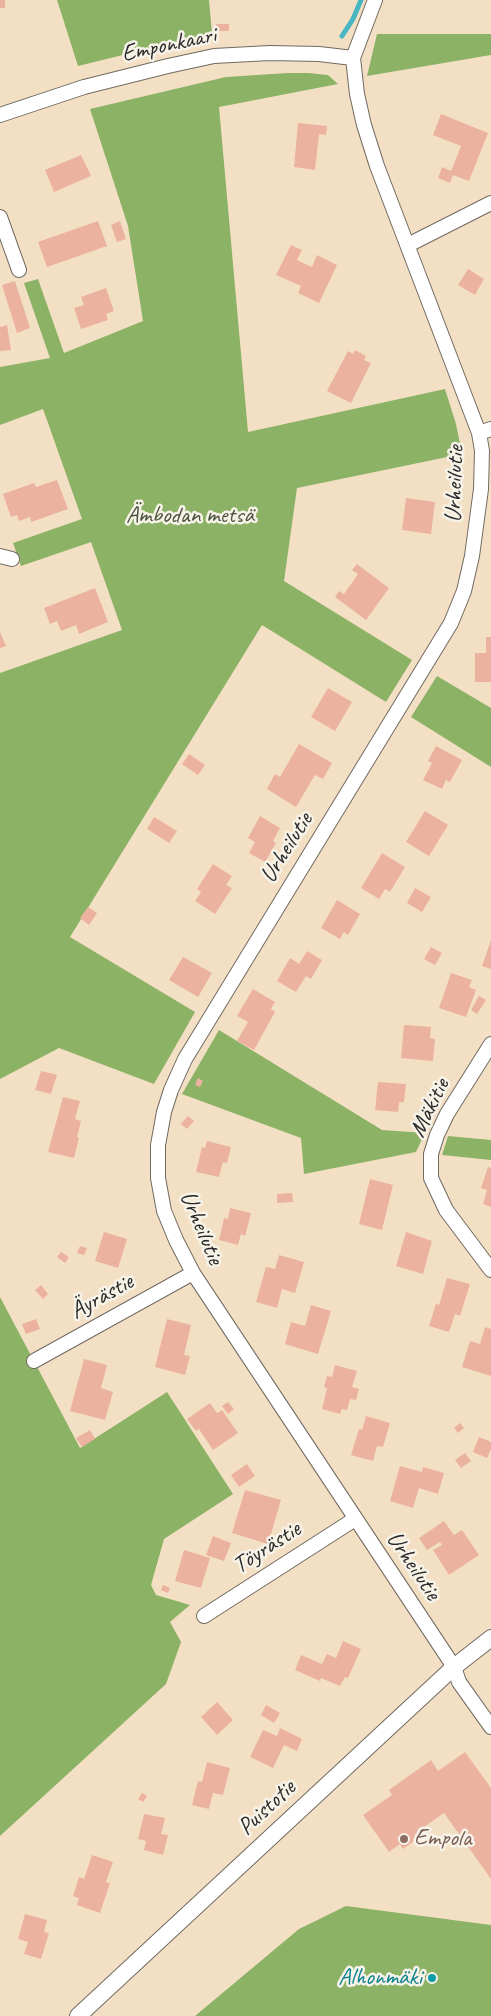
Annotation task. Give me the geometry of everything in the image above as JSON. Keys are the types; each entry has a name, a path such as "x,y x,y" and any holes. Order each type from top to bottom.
{"street":[{"name":"Urheilutie","path":"375,0 353,58 357,94 377,166 485,431 478,522 464,591 451,623 185,1059 171,1090 158,1145 158,1178 164,1211 176,1240 194,1273 454,1667 459,1682 491,1726"},
{"name":"Emponkaari","path":"0,115 84,87 214,56 270,53 319,54 353,58"},
{"path":"408,244 491,203"},
{"path":"0,217 18,270"},
{"name":"Mäkitie","path":"491,1044 447,1114 437,1135 431,1154 431,1178 446,1210 491,1270"},
{"name":"Äyrästie","path":"34,1361 194,1273"},
{"name":"Töyrästie","path":"204,1616 355,1519"},
{"name":"Puistotie","path":"78,2016 454,1667 491,1638"}],"green space":[{"path":"57,0 209,0 212,33 78,66"},
{"path":"377,34 491,34 491,55 367,76"},
{"name":"Ämbodan metsä","path":"288,73 328,75 338,84 219,107 248,432 445,389 456,424 462,454 297,488 284,581 412,660 386,702 262,625 70,937 195,1012 154,1084 59,1048 0,1079 0,673 122,630 91,542 21,566 13,543 82,519 43,409 0,425 0,367 50,358 24,283 38,279 64,353 143,321 128,226 90,109 226,77"},
{"path":"437,676 491,708 491,767 411,717"},
{"path":"219,1030 382,1130 425,1133 416,1152 304,1174 301,1138 182,1094"},
{"path":"448,1136 491,1140 491,1160 442,1155"},
{"path":"0,1297 80,1448 167,1392 233,1494 164,1539 151,1585 156,1595 190,1605 170,1622 181,1642 166,1684 0,1836"},
{"path":"346,1906 491,1925 491,2016 195,2016 299,1929"}],"building":[{"path":"0,0 5,0 5,8 0,8"},
{"path":"216,24 229,24 229,31 216,31"},
{"path":"441,114 488,133 469,181 453,175 450,183 438,178 442,167 451,171 461,146 433,135"},
{"path":"298,123 327,126 326,135 319,134 315,170 294,167"},
{"path":"81,155 91,176 54,192 45,170"},
{"path":"98,221 107,246 47,267 38,242"},
{"path":"120,221 126,239 117,242 111,225"},
{"path":"291,245 302,250 297,260 312,267 317,255 337,265 319,303 298,293 301,286 276,275"},
{"path":"468,269 484,279 475,295 458,285"},
{"path":"15,281 30,328 17,333 2,285"},
{"path":"106,288 114,311 106,314 108,320 81,329 74,308 84,305 81,297"},
{"path":"7,325 11,350 0,351 0,327"},
{"path":"355,350 366,356 364,360 371,363 351,403 327,391 348,351 353,354"},
{"path":"57,480 68,509 31,522 30,517 19,521 17,515 11,517 3,494 34,483 36,487"},
{"path":"406,498 435,502 431,534 402,530"},
{"path":"357,564 389,588 366,620 335,597 339,591 344,594 358,574 352,570"},
{"path":"95,588 108,622 79,634 76,625 61,631 57,621 50,624 44,608"},
{"path":"0,632 6,646 0,648"},
{"path":"486,637 491,637 491,682 475,682 475,653 486,653"},
{"path":"328,688 352,702 335,731 311,717"},
{"path":"299,744 332,763 323,779 315,775 296,807 267,789 275,774 280,777"},
{"path":"436,746 462,760 450,782 446,780 442,789 423,780 432,763 428,761"},
{"path":"189,754 205,765 198,775 182,764"},
{"path":"425,811 448,825 429,856 406,842"},
{"path":"260,816 280,828 273,841 276,843 265,862 249,853 255,842 248,838"},
{"path":"154,817 177,831 169,843 147,829"},
{"path":"382,853 405,867 390,892 385,889 379,899 361,888"},
{"path":"213,864 232,876 226,885 232,888 215,914 195,901 201,892 197,889"},
{"path":"415,888 431,897 422,912 407,903"},
{"path":"337,900 360,914 348,935 344,932 340,939 321,928"},
{"path":"88,907 97,913 89,925 80,918"},
{"path":"491,940 491,969 482,966"},
{"path":"431,947 442,953 435,965 424,959"},
{"path":"307,951 322,960 311,979 306,976 296,992 277,981 290,958 299,964"},
{"path":"183,957 212,973 198,997 169,980"},
{"path":"451,973 472,980 469,987 476,990 466,1017 439,1008"},
{"path":"253,989 275,1002 271,1009 275,1012 254,1050 237,1041 248,1022 237,1016"},
{"path":"479,996 486,1000 477,1014 471,1010"},
{"path":"404,1025 431,1027 430,1038 435,1039 433,1061 401,1058"},
{"path":"41,1071 57,1075 51,1094 35,1090"},
{"path":"198,1078 203,1081 200,1087 195,1085"},
{"path":"378,1082 406,1084 404,1102 399,1102 398,1112 375,1110"},
{"path":"63,1097 80,1101 75,1119 81,1121 74,1158 48,1152"},
{"path":"188,1116 194,1121 187,1129 181,1124"},
{"path":"207,1141 231,1147 227,1163 223,1162 219,1177 196,1172 202,1147 205,1148"},
{"path":"488,1167 491,1168 491,1207 483,1204 487,1190 481,1188"},
{"path":"370,1179 393,1185 382,1230 359,1224"},
{"path":"292,1193 293,1202 277,1203 277,1194"},
{"path":"230,1208 251,1213 245,1236 241,1234 238,1245 219,1240 224,1218 228,1219"},
{"path":"104,1232 127,1239 118,1268 95,1261"},
{"path":"406,1232 432,1241 423,1274 396,1266"},
{"path":"80,1246 87,1248 84,1255 77,1253"},
{"path":"61,1252 69,1257 65,1263 57,1257"},
{"path":"279,1255 304,1262 295,1293 282,1289 277,1308 256,1302 266,1267 275,1269"},
{"path":"447,1278 470,1284 460,1316 455,1314 449,1332 429,1326 436,1304 439,1305"},
{"path":"41,1285 48,1294 43,1299 35,1290"},
{"path":"311,1305 331,1311 318,1354 285,1344 291,1322 305,1326"},
{"path":"36,1319 40,1329 26,1334 22,1324"},
{"path":"167,1319 191,1325 184,1355 190,1356 185,1375 155,1367"},
{"path":"485,1327 491,1329 491,1376 462,1367 470,1341 480,1344"},
{"path":"84,1359 107,1365 101,1388 113,1392 105,1420 70,1411"},
{"path":"335,1365 357,1371 352,1387 359,1389 356,1400 350,1399 347,1410 342,1409 340,1414 322,1409 327,1388 324,1387 327,1376 332,1377"},
{"path":"228,1402 234,1409 228,1414 222,1406"},
{"path":"210,1403 217,1413 222,1410 238,1433 213,1450 199,1429 196,1431 187,1419"},
{"path":"366,1416 390,1423 383,1447 377,1446 373,1461 351,1455 359,1429 362,1430"},
{"path":"460,1423 464,1428 458,1433 454,1428"},
{"path":"90,1430 95,1439 82,1447 76,1438"},
{"path":"479,1437 491,1442 491,1449 487,1458 473,1452"},
{"path":"465,1453 471,1461 461,1468 455,1460"},
{"path":"247,1464 255,1476 239,1487 231,1475"},
{"path":"400,1466 422,1472 423,1467 444,1473 438,1494 419,1488 413,1508 390,1501"},
{"path":"245,1490 281,1500 268,1544 232,1533"},
{"path":"444,1521 454,1535 462,1530 479,1555 449,1575 433,1550 442,1545 440,1542 427,1550 419,1538"},
{"path":"213,1536 231,1543 224,1561 206,1555"},
{"path":"184,1550 210,1558 201,1588 175,1581"},
{"path":"163,1585 170,1588 168,1593 161,1590"},
{"path":"343,1641 361,1649 348,1678 345,1677 340,1686 321,1678 320,1681 295,1670 301,1655 322,1664 327,1654 336,1658"},
{"path":"217,1702 233,1720 217,1735 201,1717"},
{"path":"266,1705 280,1713 274,1723 261,1715"},
{"path":"280,1728 302,1739 297,1751 284,1745 273,1768 250,1757 263,1730 277,1736"},
{"path":"465,1752 491,1788 491,1879 444,1813 420,1830 423,1835 403,1849 400,1844 389,1852 363,1815 392,1795 389,1790 431,1760 438,1771"},
{"path":"207,1762 230,1768 223,1795 213,1793 209,1809 192,1805 198,1781 202,1782"},
{"path":"142,1793 147,1796 143,1802 138,1799"},
{"path":"144,1814 165,1818 161,1834 168,1835 163,1855 144,1850 146,1841 138,1839"},
{"path":"92,1855 113,1862 106,1882 110,1883 100,1913 77,1905 79,1898 73,1896 79,1877 84,1879"},
{"path":"25,1914 47,1920 44,1932 49,1933 41,1959 24,1954 28,1942 18,1939"}],"waterway":[{"path":"342,36 353,19 361,0"}],"place":[{"name":"Empola","path":"404,1839"},
{"name":"Alhonmäki","path":"432,1978"}]}
